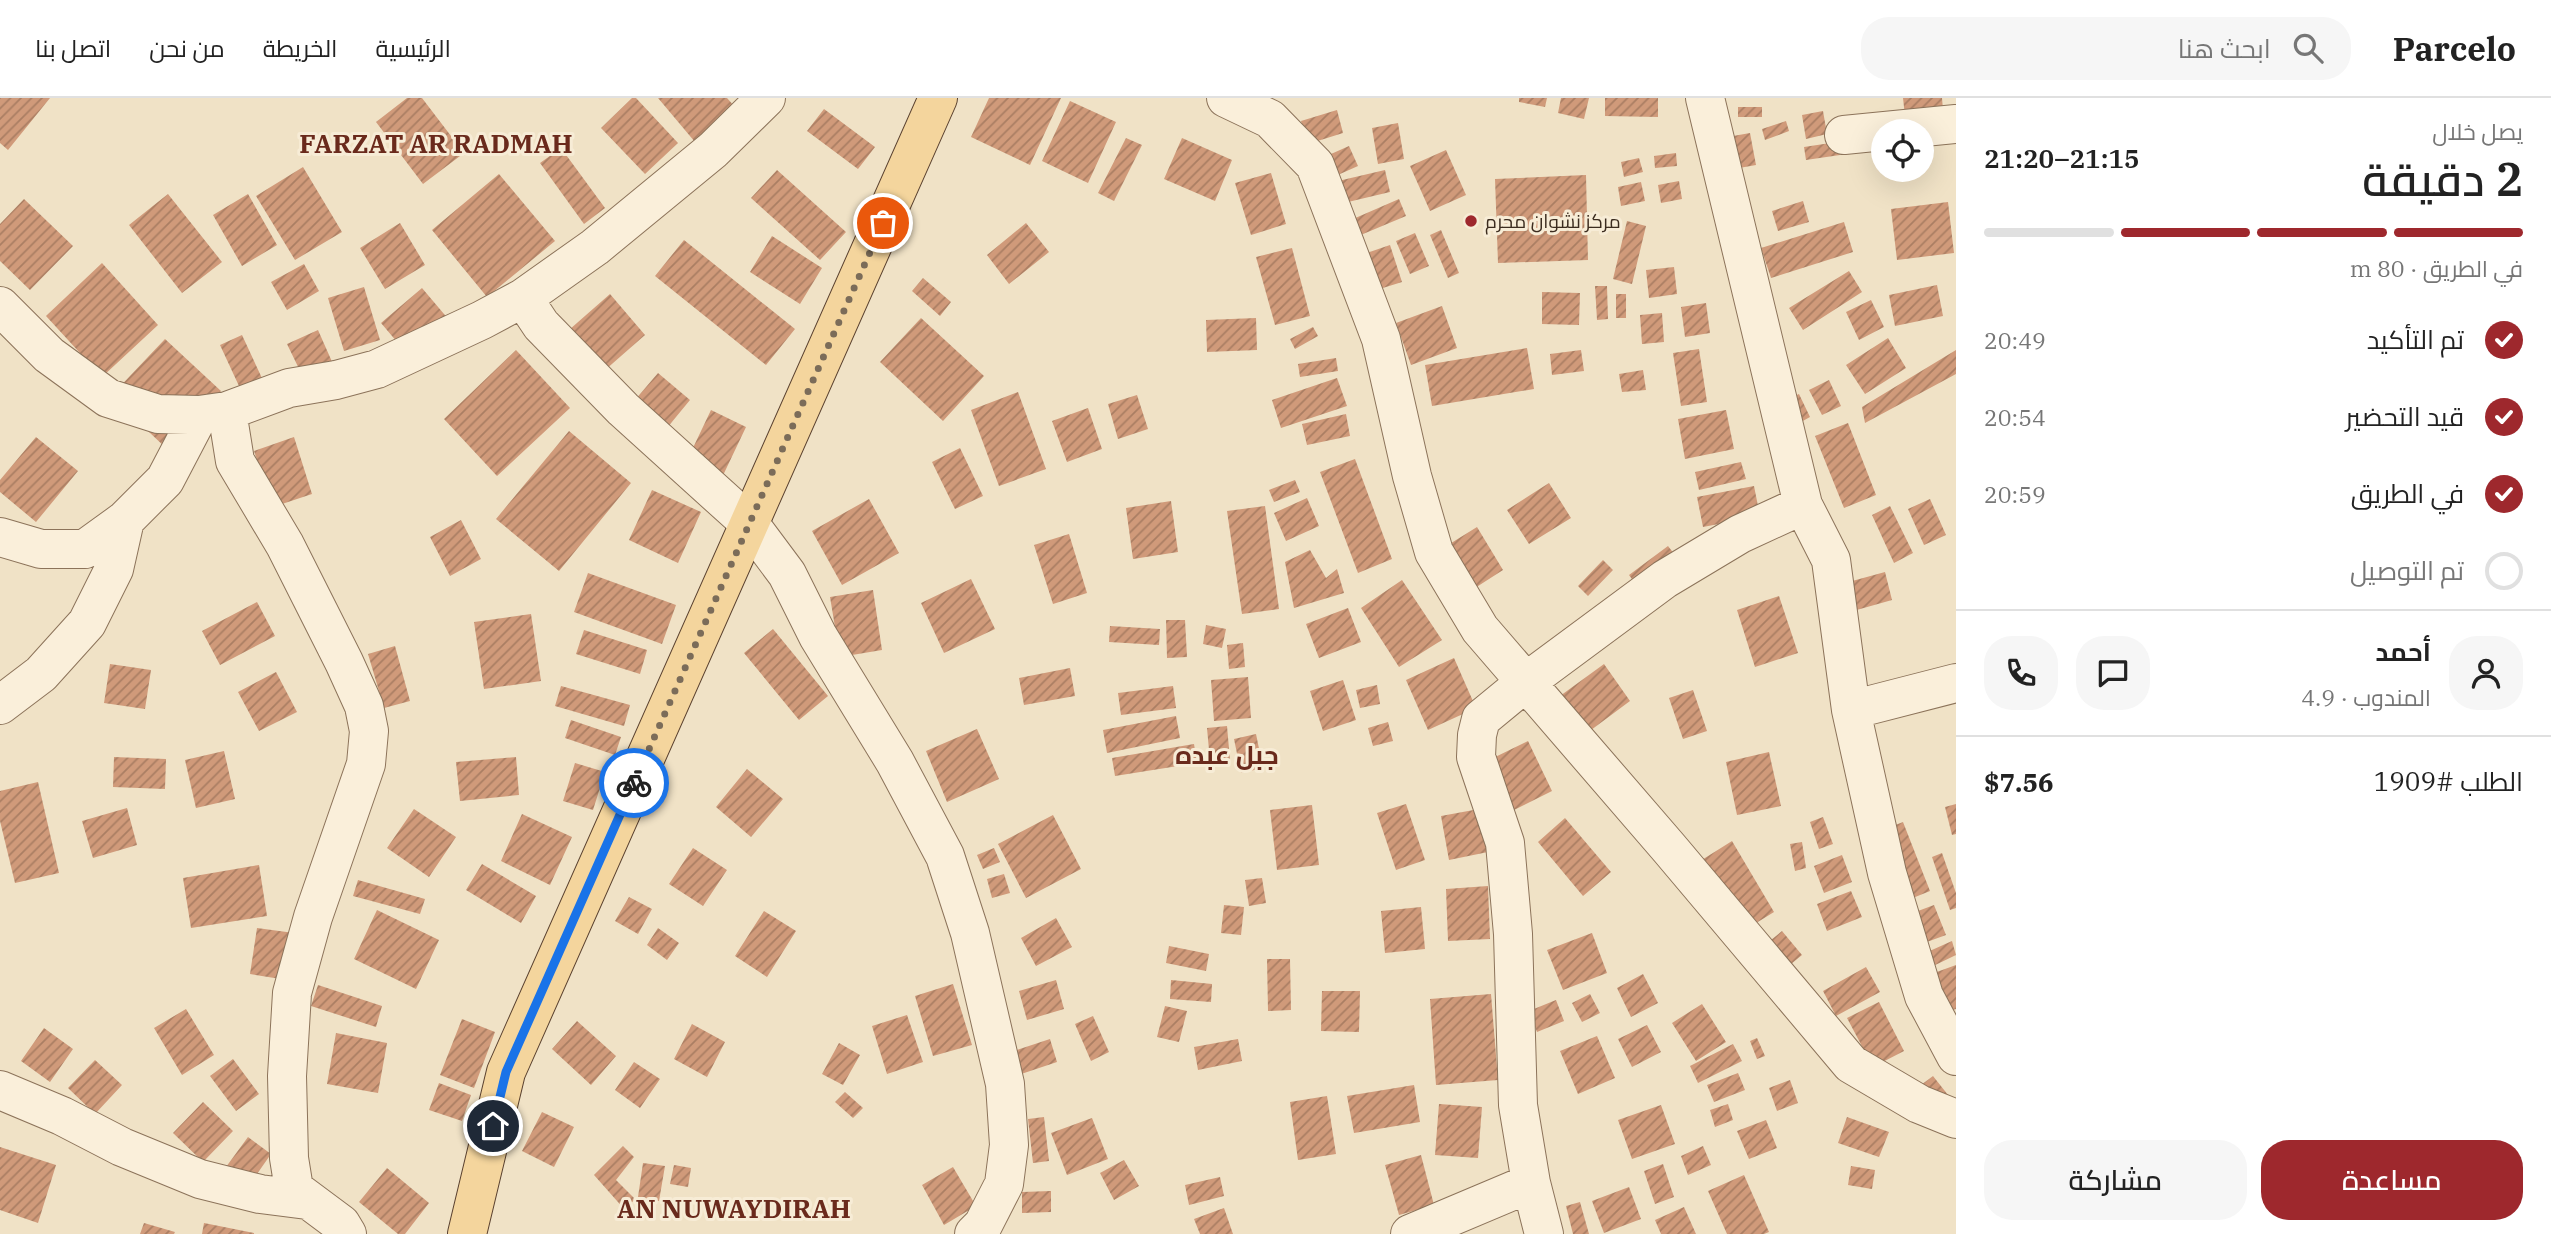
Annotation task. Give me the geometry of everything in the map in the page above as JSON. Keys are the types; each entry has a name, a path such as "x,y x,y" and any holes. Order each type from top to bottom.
{"main road":[{"path":"467,1234 506,1072 938,98"}],"street":[{"path":"0,306 48,355 108,398 158,414 213,413 289,388 377,369 523,298 595,247 692,168 766,98"},
{"path":"1226,98 1270,118 1315,165 1381,339 1412,476 1434,552 1480,629 1852,1064 1919,1104 1956,1119"},
{"path":"1705,98 1803,505 1831,560 1851,710 1888,873 1924,996 1956,1056"},
{"path":"1844,135 1956,124"},
{"path":"523,298 541,325 623,409 750,523 787,574 818,636 895,762 945,856 970,933 1005,1084 1009,1144 1004,1184 983,1225 974,1234"},
{"path":"0,537 41,549 85,549 125,520 165,480 213,413"},
{"path":"213,413 234,461 285,545 344,662 364,706 369,731 366,764 313,917 292,993 287,1076 289,1158 294,1189 341,1224 347,1234"},
{"path":"1544,1234 1531,1184 1518,1105 1513,934 1505,843 1476,757 1481,719 1526,682 1665,579 1740,534 1803,505"},
{"path":"0,705 41,674 87,623 114,569 125,520"},
{"path":"1851,710 1956,682"},
{"path":"0,1090 62,1116 122,1147 200,1179 260,1194 307,1200"},
{"path":"1410,1234 1531,1184"}],"building":[{"path":"0,98 50,98 8,150 0,143"},
{"path":"407,98 422,98 464,153 423,184 376,122"},
{"path":"632,98 636,98 678,143 645,174 601,128"},
{"path":"658,98 727,98 735,107 695,142"},
{"path":"989,98 1061,98 1030,165 971,137"},
{"path":"1519,98 1547,98 1545,107 1519,102"},
{"path":"1561,98 1589,98 1584,119 1558,113"},
{"path":"1605,98 1658,98 1658,117 1605,116"},
{"path":"1903,98 1942,98 1944,121 1905,119"},
{"path":"1070,101 1116,122 1088,183 1042,161"},
{"path":"1738,107 1762,107 1762,117 1738,117"},
{"path":"824,109 875,147 858,169 807,131"},
{"path":"1337,110 1343,133 1308,144 1301,121"},
{"path":"1823,111 1827,134 1806,139 1802,115"},
{"path":"1786,121 1789,131 1765,140 1762,129"},
{"path":"1398,123 1404,159 1378,164 1372,128"},
{"path":"1750,133 1756,165 1728,170 1722,138"},
{"path":"1126,138 1142,145 1114,201 1098,193"},
{"path":"1182,138 1232,160 1215,201 1164,179"},
{"path":"1837,142 1840,155 1806,160 1804,147"},
{"path":"1349,146 1358,166 1313,186 1304,166"},
{"path":"561,148 605,208 584,224 540,163"},
{"path":"1446,150 1466,195 1430,211 1410,166"},
{"path":"1676,153 1677,166 1655,168 1654,156"},
{"path":"1639,158 1643,172 1624,177 1621,162"},
{"path":"303,167 342,232 295,260 256,196"},
{"path":"777,170 846,232 820,260 751,198"},
{"path":"1385,170 1390,192 1327,207 1321,185"},
{"path":"1271,173 1286,224 1251,235 1235,183"},
{"path":"499,174 555,241 487,297 432,230"},
{"path":"1586,175 1588,260 1498,263 1495,179"},
{"path":"1679,181 1682,199 1661,203 1658,185"},
{"path":"1641,182 1645,201 1621,206 1618,187"},
{"path":"168,194 222,262 182,293 129,225"},
{"path":"248,194 277,245 242,266 213,215"},
{"path":"24,199 73,246 30,290 0,261 0,224"},
{"path":"1399,199 1406,216 1344,242 1337,226"},
{"path":"1803,201 1809,222 1778,231 1772,211"},
{"path":"1948,202 1954,253 1897,260 1891,209"},
{"path":"1627,221 1646,226 1632,284 1613,279"},
{"path":"1844,222 1853,252 1771,278 1761,248"},
{"path":"400,223 425,265 385,289 360,248"},
{"path":"1026,223 1049,252 1009,284 987,255"},
{"path":"1441,230 1459,273 1448,278 1430,235"},
{"path":"1415,233 1429,266 1410,274 1396,241"},
{"path":"772,236 822,268 800,304 750,272"},
{"path":"684,240 795,329 766,365 655,276"},
{"path":"1390,245 1402,282 1370,292 1358,256"},
{"path":"1292,248 1310,316 1275,325 1256,257"},
{"path":"102,263 158,325 102,377 46,316"},
{"path":"304,264 319,291 287,310 271,282"},
{"path":"1674,267 1677,294 1649,298 1646,270"},
{"path":"1849,271 1862,292 1803,330 1789,308"},
{"path":"923,278 951,302 940,316 912,291"},
{"path":"1937,285 1943,316 1895,326 1889,295"},
{"path":"1595,286 1607,286 1608,319 1597,320"},
{"path":"364,287 380,340 344,351 328,298"},
{"path":"422,288 455,327 414,362 381,323"},
{"path":"1542,292 1580,293 1579,325 1542,324"},
{"path":"610,294 645,335 588,385 553,344"},
{"path":"1616,294 1626,294 1626,318 1616,318"},
{"path":"1871,300 1884,327 1859,340 1846,312"},
{"path":"1706,303 1710,333 1685,337 1681,307"},
{"path":"1442,306 1457,348 1411,365 1396,323"},
{"path":"1662,313 1664,342 1642,344 1640,315"},
{"path":"921,318 984,376 943,421 880,362"},
{"path":"1256,318 1257,350 1207,352 1206,320"},
{"path":"1313,327 1318,336 1295,349 1290,339"},
{"path":"318,330 333,364 303,377 287,344"},
{"path":"242,335 267,389 245,399 220,345"},
{"path":"1888,338 1906,368 1865,394 1846,365"},
{"path":"165,339 221,391 167,449 111,396"},
{"path":"1527,348 1534,389 1432,406 1425,365"},
{"path":"1699,349 1707,402 1681,406 1673,353"},
{"path":"516,350 570,408 497,476 444,419"},
{"path":"1581,350 1584,371 1552,375 1550,354"},
{"path":"1956,350 1956,374 1865,423 1862,407"},
{"path":"1336,358 1338,371 1300,377 1298,364"},
{"path":"1643,370 1646,390 1622,392 1619,374"},
{"path":"658,373 690,400 662,434 629,407"},
{"path":"1337,378 1347,406 1281,428 1272,400"},
{"path":"1829,380 1841,406 1822,415 1809,390"},
{"path":"1018,392 1046,469 999,486 971,410"},
{"path":"1799,394 1810,417 1801,422 1790,398"},
{"path":"1137,395 1148,429 1118,439 1108,404"},
{"path":"1088,408 1102,449 1067,462 1052,421"},
{"path":"711,410 746,427 717,488 682,471"},
{"path":"1726,410 1734,449 1685,459 1678,419"},
{"path":"1346,414 1350,436 1307,445 1302,424"},
{"path":"1848,423 1876,495 1844,508 1815,436"},
{"path":"569,431 631,483 559,571 496,519"},
{"path":"36,437 78,471 36,522 0,492 0,480"},
{"path":"294,437 312,494 273,507 254,451"},
{"path":"960,448 983,496 955,509 932,462"},
{"path":"1355,459 1392,559 1358,573 1320,472"},
{"path":"1741,462 1746,479 1699,490 1695,472"},
{"path":"1295,480 1300,492 1274,502 1269,490"},
{"path":"1549,483 1571,518 1529,544 1507,510"},
{"path":"1754,486 1760,516 1703,527 1697,497"},
{"path":"652,490 701,512 678,563 629,540"},
{"path":"1307,498 1319,526 1286,541 1274,513"},
{"path":"869,499 899,553 842,585 812,531"},
{"path":"1930,499 1946,535 1924,545 1908,509"},
{"path":"1171,501 1178,552 1133,559 1126,508"},
{"path":"1265,506 1279,609 1242,614 1227,511"},
{"path":"1890,506 1913,553 1894,563 1872,515"},
{"path":"461,520 481,559 450,576 430,537"},
{"path":"1477,527 1503,570 1475,588 1448,545"},
{"path":"1069,534 1087,593 1053,604 1034,545"},
{"path":"1668,546 1682,564 1642,593 1629,575"},
{"path":"1310,550 1326,578 1337,569 1344,593 1294,608 1285,562"},
{"path":"1603,560 1613,570 1588,596 1578,586"},
{"path":"1885,572 1892,600 1853,611 1845,583"},
{"path":"588,573 676,605 662,644 574,612"},
{"path":"971,579 995,629 944,653 921,603"},
{"path":"1402,580 1442,640 1399,667 1361,608"},
{"path":"873,590 882,650 840,657 830,597"},
{"path":"1779,596 1798,653 1755,667 1737,610"},
{"path":"257,602 275,636 220,665 202,631"},
{"path":"1348,608 1361,642 1319,658 1306,624"},
{"path":"531,614 541,681 484,689 474,622"},
{"path":"1166,620 1185,620 1187,657 1167,658"},
{"path":"1206,625 1226,629 1222,648 1203,644"},
{"path":"1110,626 1160,629 1159,645 1109,642"},
{"path":"773,629 828,696 799,720 744,653"},
{"path":"584,630 647,650 640,674 576,654"},
{"path":"1243,643 1245,667 1229,669 1227,645"},
{"path":"395,646 410,701 384,708 368,654"},
{"path":"1454,658 1476,708 1428,730 1406,680"},
{"path":"110,664 151,670 145,709 104,703"},
{"path":"1604,664 1630,701 1587,733 1560,696"},
{"path":"1070,668 1075,696 1024,705 1019,678"},
{"path":"276,672 297,712 259,731 238,692"},
{"path":"1248,677 1251,718 1214,721 1211,680"},
{"path":"1343,680 1356,720 1323,731 1310,691"},
{"path":"1377,685 1380,704 1360,708 1356,690"},
{"path":"561,686 630,705 624,726 555,706"},
{"path":"1173,686 1176,708 1121,715 1118,693"},
{"path":"1693,690 1707,731 1683,739 1669,698"},
{"path":"1176,716 1180,738 1107,753 1103,730"},
{"path":"571,720 621,737 615,755 565,738"},
{"path":"1388,722 1393,741 1373,746 1368,728"},
{"path":"1227,726 1230,760 1210,761 1207,728"},
{"path":"977,729 999,779 947,802 926,751"},
{"path":"1256,734 1263,768 1241,773 1234,739"},
{"path":"1528,741 1552,791 1512,811 1487,761"},
{"path":"1194,744 1197,763 1115,776 1112,758"},
{"path":"224,751 235,799 196,808 185,760"},
{"path":"1769,752 1781,806 1737,815 1726,762"},
{"path":"114,757 166,759 165,789 113,787"},
{"path":"516,757 519,795 460,801 456,762"},
{"path":"575,763 605,772 593,810 563,801"},
{"path":"747,769 783,799 751,837 716,807"},
{"path":"38,782 59,873 15,883 0,821 0,791"},
{"path":"1406,804 1425,860 1396,870 1377,813"},
{"path":"1956,804 1956,834 1952,835 1945,807"},
{"path":"1312,805 1319,865 1277,870 1270,810"},
{"path":"127,808 137,845 93,858 82,821"},
{"path":"414,809 456,837 429,877 387,848"},
{"path":"1479,809 1488,852 1449,860 1441,816"},
{"path":"522,814 572,837 550,885 501,861"},
{"path":"1053,815 1081,869 1026,898 998,844"},
{"path":"1823,817 1833,844 1819,849 1810,822"},
{"path":"1565,818 1611,872 1583,896 1538,842"},
{"path":"1903,822 1930,891 1898,904 1870,835"},
{"path":"1732,841 1774,912 1740,933 1697,863"},
{"path":"1802,842 1806,868 1795,871 1790,844"},
{"path":"693,848 727,870 703,906 669,884"},
{"path":"994,848 1000,862 983,869 977,855"},
{"path":"1942,853 1956,893 1956,908 1950,910 1932,857"},
{"path":"1842,855 1852,882 1824,893 1814,866"},
{"path":"482,864 536,896 521,923 466,890"},
{"path":"259,865 267,916 191,928 183,878"},
{"path":"1004,874 1010,893 992,898 987,879"},
{"path":"1262,878 1266,903 1249,906 1245,880"},
{"path":"358,880 425,899 420,914 353,896"},
{"path":"1488,886 1490,939 1448,941 1446,889"},
{"path":"1851,891 1862,917 1827,931 1817,904"},
{"path":"629,897 652,909 638,934 615,921"},
{"path":"1224,905 1244,907 1241,935 1221,933"},
{"path":"1934,905 1946,935 1913,947 1902,917"},
{"path":"1421,907 1425,949 1385,953 1381,911"},
{"path":"377,910 439,940 416,989 354,959"},
{"path":"764,911 796,931 767,977 735,956"},
{"path":"1056,918 1072,947 1036,966 1021,938"},
{"path":"257,928 294,933 287,980 250,974"},
{"path":"658,928 679,943 667,960 647,945"},
{"path":"1782,931 1802,955 1780,973 1760,949"},
{"path":"1592,933 1607,973 1563,990 1547,950"},
{"path":"1952,941 1956,955 1929,968 1923,954"},
{"path":"1169,946 1209,954 1206,971 1166,963"},
{"path":"1267,959 1290,959 1291,1010 1268,1011"},
{"path":"1956,965 1956,1009 1946,1012 1934,973"},
{"path":"1866,967 1880,992 1836,1016 1823,991"},
{"path":"1643,974 1658,1003 1631,1017 1617,988"},
{"path":"1056,980 1064,1009 1027,1020 1019,991"},
{"path":"1171,980 1212,984 1211,1002 1170,999"},
{"path":"953,984 972,1045 933,1056 915,996"},
{"path":"318,985 382,1006 376,1027 311,1006"},
{"path":"1322,991 1360,991 1359,1032 1321,1031"},
{"path":"1491,994 1498,1080 1436,1085 1430,999"},
{"path":"1590,994 1600,1013 1582,1022 1572,1003"},
{"path":"1556,1000 1564,1021 1537,1032 1529,1011"},
{"path":"1879,1002 1904,1051 1873,1067 1847,1018"},
{"path":"1702,1004 1726,1042 1696,1061 1672,1023"},
{"path":"1165,1006 1187,1011 1179,1042 1157,1037"},
{"path":"186,1009 214,1055 182,1075 154,1028"},
{"path":"907,1015 923,1062 887,1074 872,1026"},
{"path":"1093,1016 1109,1052 1091,1061 1075,1024"},
{"path":"462,1019 495,1032 474,1088 440,1075"},
{"path":"577,1021 616,1056 591,1085 552,1049"},
{"path":"692,1024 725,1042 707,1077 674,1059"},
{"path":"1647,1025 1661,1052 1632,1067 1618,1039"},
{"path":"44,1028 73,1049 50,1082 21,1061"},
{"path":"336,1033 387,1043 378,1093 327,1084"},
{"path":"1597,1036 1615,1078 1578,1094 1560,1051"},
{"path":"1757,1038 1765,1056 1757,1059 1750,1041"},
{"path":"1050,1039 1057,1062 1012,1077 1005,1054"},
{"path":"1238,1039 1242,1061 1198,1070 1194,1047"},
{"path":"839,1043 860,1055 843,1085 822,1074"},
{"path":"1733,1044 1742,1061 1698,1083 1690,1066"},
{"path":"233,1059 259,1094 236,1111 210,1076"},
{"path":"95,1060 122,1085 95,1114 68,1088"},
{"path":"634,1062 660,1079 640,1108 615,1090"},
{"path":"1738,1073 1745,1090 1714,1102 1707,1085"},
{"path":"1933,1076 1952,1100 1917,1088"},
{"path":"1790,1080 1798,1103 1777,1111 1769,1088"},
{"path":"439,1083 471,1095 462,1121 429,1110"},
{"path":"1414,1085 1420,1122 1354,1133 1347,1096"},
{"path":"845,1092 863,1108 853,1118 835,1102"},
{"path":"1327,1096 1336,1154 1298,1160 1290,1102"},
{"path":"203,1102 233,1131 203,1162 173,1133"},
{"path":"1439,1104 1482,1107 1478,1158 1435,1155"},
{"path":"1728,1104 1733,1120 1715,1127 1710,1110"},
{"path":"1661,1105 1675,1144 1632,1159 1618,1120"},
{"path":"542,1112 574,1127 554,1167 522,1151"},
{"path":"1044,1117 1049,1161 1033,1163 1028,1119"},
{"path":"1847,1117 1889,1132 1879,1157 1838,1143"},
{"path":"1092,1118 1108,1159 1067,1175 1051,1133"},
{"path":"1766,1120 1777,1148 1749,1159 1737,1131"},
{"path":"248,1137 271,1154 250,1184 226,1167"},
{"path":"623,1146 634,1157 616,1180 635,1199 625,1210 594,1175"},
{"path":"1703,1146 1711,1165 1688,1175 1681,1156"},
{"path":"0,1147 56,1165 38,1223 0,1210"},
{"path":"1421,1155 1434,1205 1399,1215 1385,1165"},
{"path":"1124,1160 1139,1186 1114,1200 1100,1173"},
{"path":"643,1163 665,1166 659,1201 638,1197"},
{"path":"1663,1164 1674,1197 1655,1204 1644,1171"},
{"path":"674,1165 691,1168 688,1187 670,1184"},
{"path":"1851,1166 1875,1170 1872,1189 1848,1185"},
{"path":"953,1167 976,1206 944,1225 922,1185"},
{"path":"387,1168 429,1203 405,1234 398,1234 359,1202"},
{"path":"1744,1175 1769,1232 1764,1234 1727,1234 1708,1191"},
{"path":"1220,1177 1224,1196 1189,1205 1185,1185"},
{"path":"1629,1187 1641,1219 1604,1233 1592,1201"},
{"path":"1051,1191 1051,1212 1022,1213 1022,1192"},
{"path":"1580,1202 1589,1234 1573,1234 1566,1206"},
{"path":"1684,1207 1696,1234 1661,1234 1655,1220"},
{"path":"1224,1208 1233,1234 1200,1234 1194,1219"},
{"path":"144,1223 175,1232 140,1234"},
{"path":"204,1223 254,1233 254,1234 202,1234"}],"way so far":[{"path":"634,783 883,223"}],"place":[{"name":"مركز نشوان محرم","path":"1471,221"}],"district":[{"name":"FARZAT AR RADMAH","path":"436,144"},
{"name":"جبل عبده","path":"1227,755"},
{"name":"AN NUWAYDIRAH","path":"734,1209"}],"route":[{"path":"493,1126 506,1072 634,783"}]}
